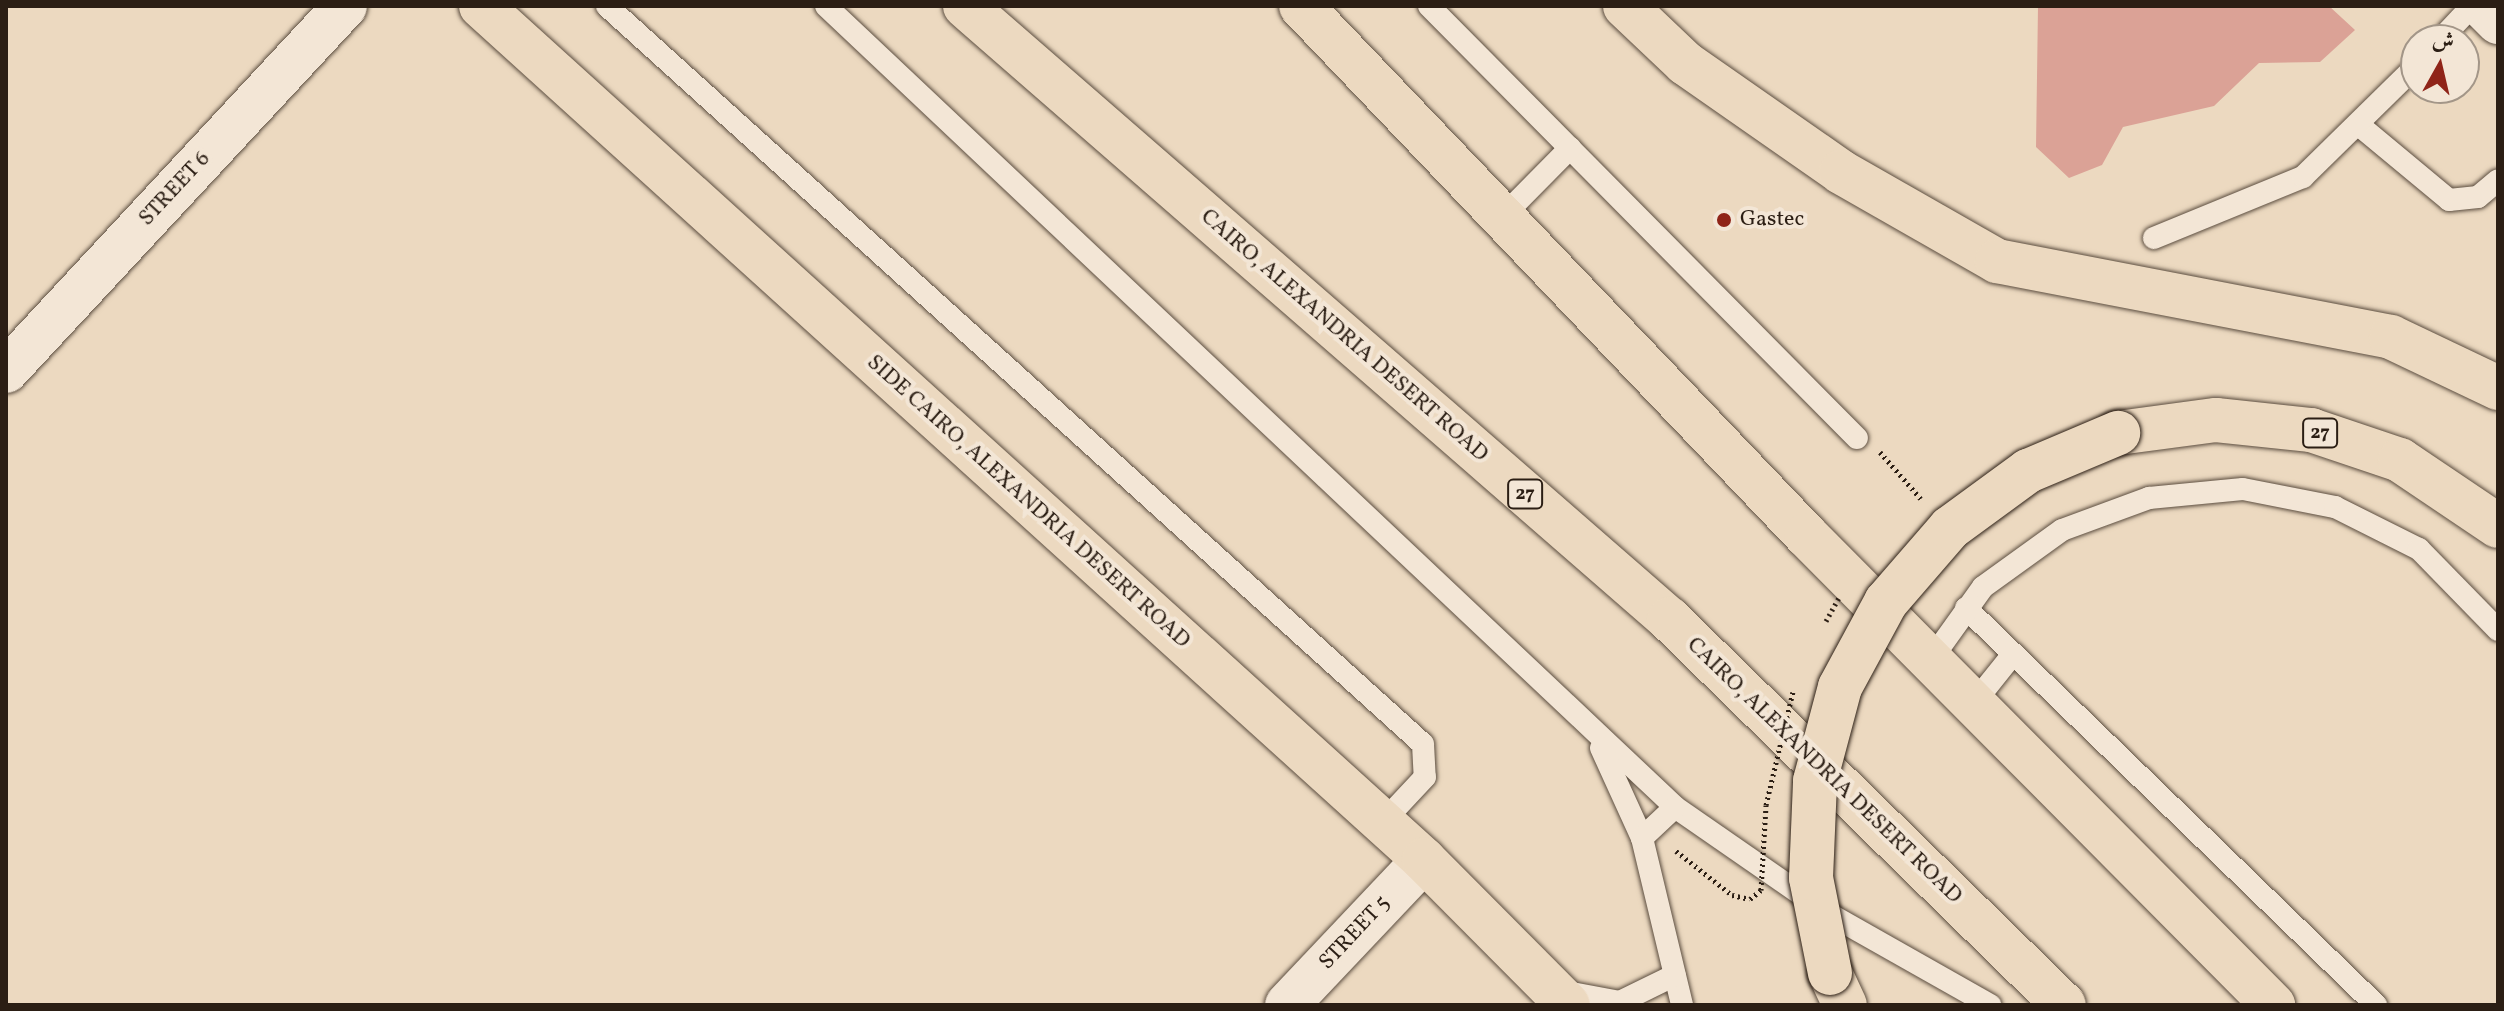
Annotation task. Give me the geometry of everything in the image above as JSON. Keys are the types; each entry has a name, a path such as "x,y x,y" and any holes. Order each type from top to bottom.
{"main road":[{"name":"SIDE CAIRO, ALEXANDRIA DESERT ROAD","path":"481,6 1424,860 1556,992"},
{"name":"CAIRO, ALEXANDRIA DESERT ROAD","path":"965,6 1669,619 2064,1005"},
{"path":"1301,6 1930,661 2273,1005"},
{"path":"1625,6 1685,63 1841,172 1997,261 2391,337 2498,388"},
{"name":"27","path":"1837,989 1811,878 1815,781 1840,687 1886,602 1950,528 2028,471 2118,433 2216,420 2311,430 2400,460 2498,526"}],"street":[{"name":"STREET 6","path":"6,371 345,6"},
{"path":"2482,6 2498,22"},
{"name":"STREET 5","path":"1287,1005 1424,860"}],"lane":[{"path":"607,6 1423,744 1425,777 1382,823"},
{"path":"826,6 1595,736 1675,807 1831,915 1990,1005"},
{"path":"1429,6 1857,438"},
{"path":"2455,24 2472,6"},
{"path":"2154,238 2271,196 2360,126 2400,83"},
{"path":"2360,126 2449,200 2478,197 2498,180"},
{"path":"1502,217 1570,148"},
{"path":"1930,661 1983,587 2062,530 2149,498 2243,489 2335,507 2419,549 2498,630"},
{"path":"1966,608 2376,1005"},
{"path":"1973,704 2013,654"},
{"path":"1595,736 1642,838 1682,1005"},
{"path":"1642,838 1675,807"},
{"path":"1556,992 1579,999 1610,1002 1640,997 1675,975"}],"path":[{"path":"1884,453 1921,499"},
{"path":"1691,862 1732,895"}],"building":[{"path":"2038,6 2329,6 2355,30 2320,62 2259,63 2214,106 2123,127 2102,165 2069,178 2036,147"}],"place":[{"name":"Gastec","path":"1724,220"}]}
